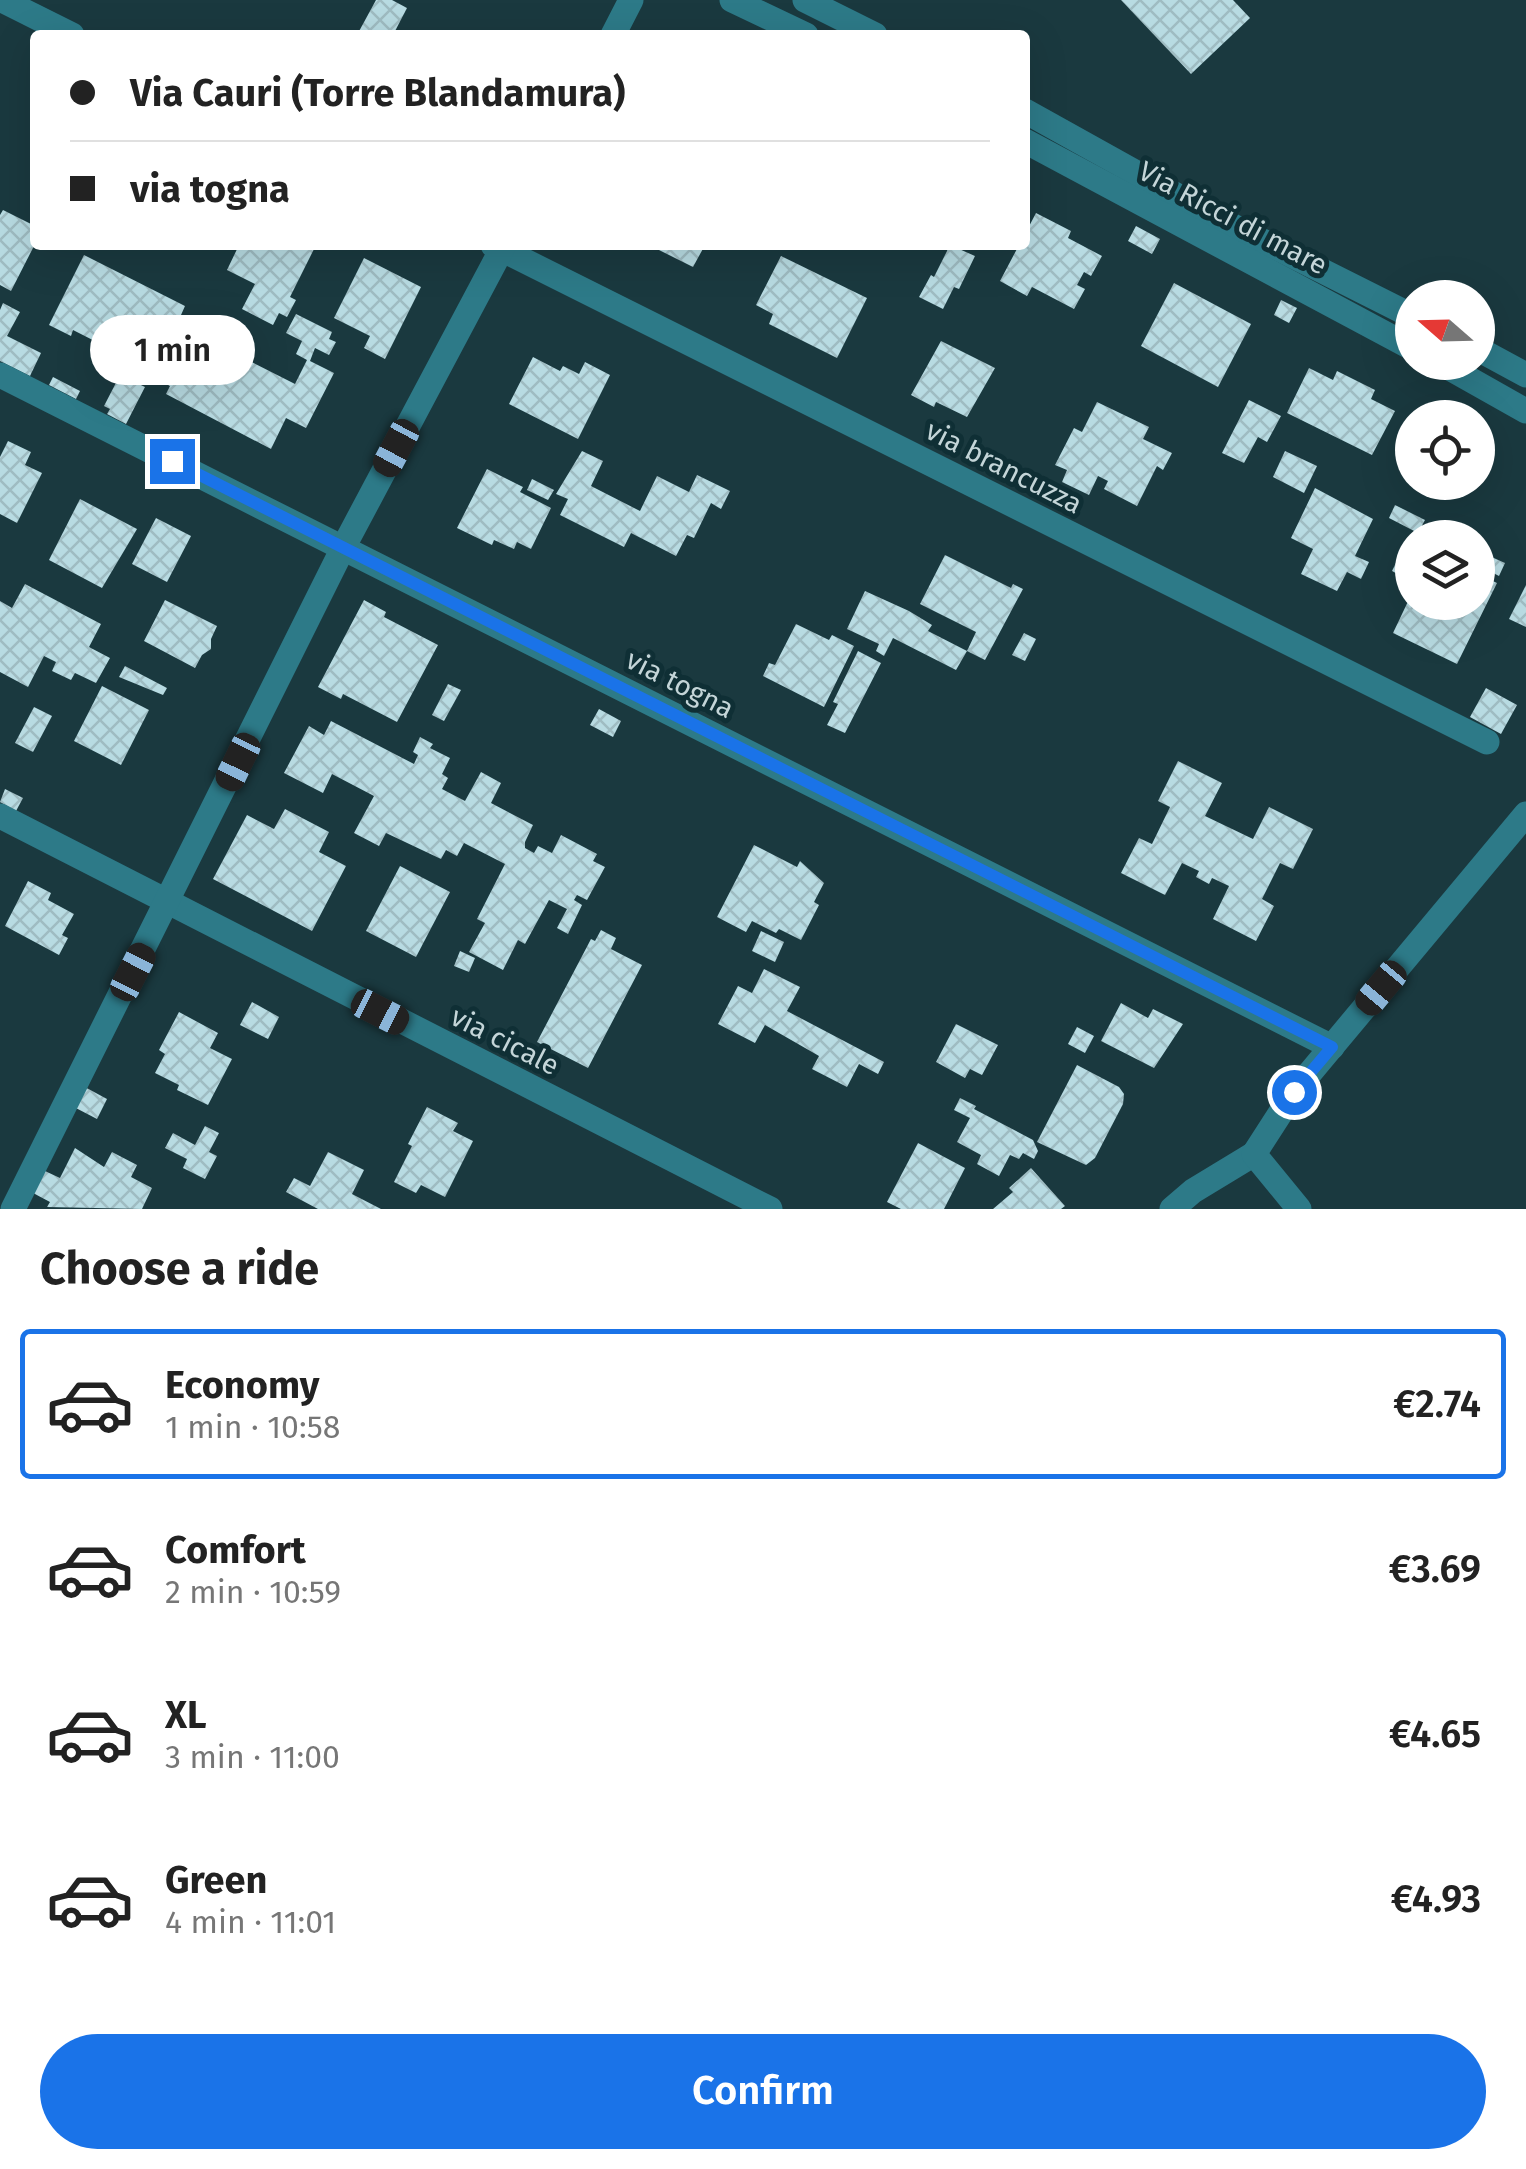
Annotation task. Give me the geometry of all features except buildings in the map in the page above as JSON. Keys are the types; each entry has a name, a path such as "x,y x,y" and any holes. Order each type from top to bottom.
{"street":[{"path":"2,0 62,30"},
{"path":"615,30 631,0"},
{"path":"732,0 795,30"},
{"path":"805,0 865,30"},
{"path":"1030,113 1214,229 1395,309"},
{"name":"Via Ricci di mare","path":"1030,143 1214,229 1395,338"},
{"path":"12,1209 343,548 498,250"},
{"name":"via brancuzza","path":"508,250 1487,742"},
{"path":"1495,358 1526,375"},
{"name":"via togna","path":"0,375 1332,1047"},
{"path":"1471,380 1526,411"},
{"path":"1172,1209 1254,1154 1294,1092 1526,814"},
{"name":"via cicale","path":"0,816 770,1209"},
{"path":"1254,1154 1300,1209"}],"route":[{"path":"172,461 1332,1047 1294,1092"}]}
